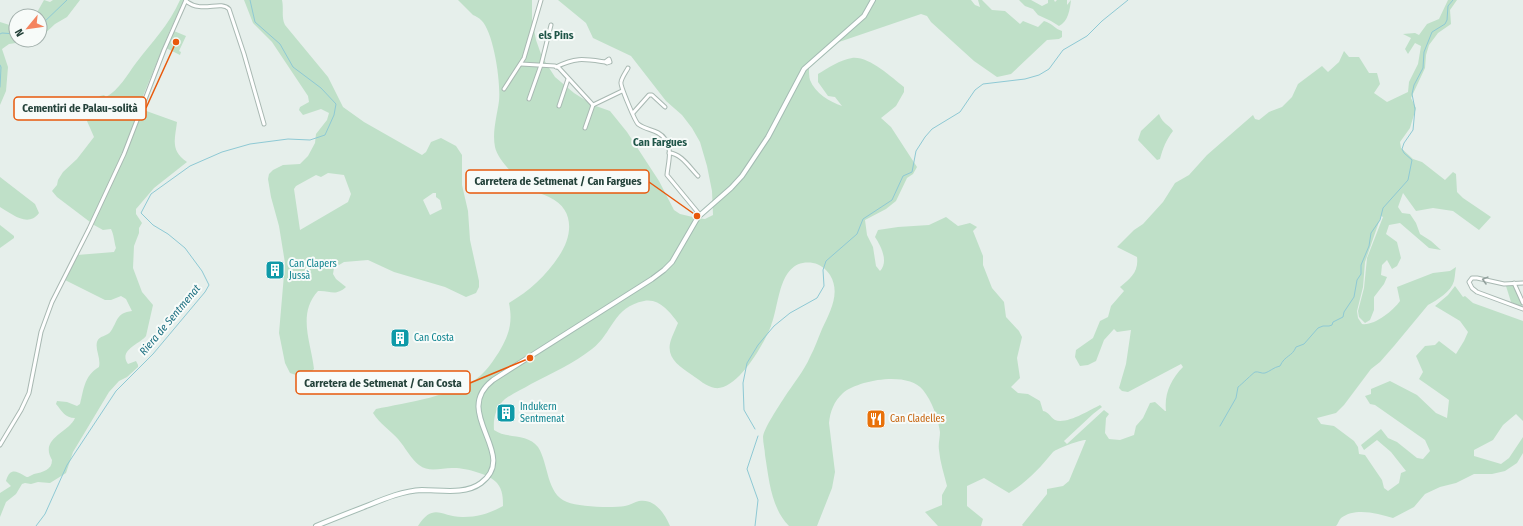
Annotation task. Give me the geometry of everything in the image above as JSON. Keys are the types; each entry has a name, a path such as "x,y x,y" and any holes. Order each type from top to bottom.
{"main road":[{"path":"316,526 399,494 420,490 466,490 482,482 491,469 493,460 492,451 478,413 479,397 488,384 664,270 676,257 694,223 700,215 731,188 742,176 768,137 804,69 864,16 873,0"}],"street":[{"path":"0,445 29,394 41,332 52,302 124,154 164,50 186,0 195,6 222,5 230,9 264,124"},
{"path":"504,89 521,64 526,53 541,0"},
{"path":"529,99 541,65 551,25"},
{"path":"521,64 556,67 571,60 582,59 605,62"},
{"path":"556,67 593,105"},
{"path":"628,68 620,82 622,91 633,113 634,119 644,128 652,129 660,133 665,139 669,147 667,175 700,215"},
{"path":"559,106 568,78"},
{"path":"585,128 593,105 622,91"},
{"path":"633,113 649,95 652,95 665,107"},
{"path":"669,152 680,156 698,176"},
{"path":"1523,283 1514,282 1496,284 1478,278 1472,278 1469,282 1472,288 1477,292 1523,309"},
{"path":"1514,282 1523,303"}],"green space":[{"path":"44,0 50,2 53,0 80,0 67,17 55,24 48,31 48,8 40,8"},
{"path":"180,0 185,0 171,28 138,108 177,122 175,139 176,149 178,154 187,162 154,188 136,209 136,214 142,223 134,246 133,268 142,292 153,305 146,336 131,348 126,355 128,364 136,361 138,367 127,377 119,381 109,392 73,452 66,473 50,483 38,482 22,484 16,494 6,502 0,517 0,493 11,486 6,481 8,475 14,471 28,477 49,468 52,460 49,452 49,446 56,436 67,428 75,418 64,414 56,404 57,401 67,402 77,406 80,404 87,379 90,374 99,367 97,348 98,340 109,333 120,316 132,311 126,299 121,296 111,300 105,300 65,280 77,255 114,252 116,248 111,229 103,230 94,225 57,197 52,191 57,185 63,172 77,159 94,137 87,121 97,110 96,103 100,96 104,95 106,97 119,86 165,25 176,9"},
{"path":"244,0 282,0 283,19 285,25 328,77 343,107 364,122 422,155 426,152 431,142 441,138 456,146 462,155 462,185 468,211 470,240 479,281 479,287 476,293 466,297 445,287 394,272 368,260 344,262 334,268 333,274 336,279 346,287 339,292 318,291 308,309 308,339 314,369 305,378 290,373 285,363 279,333 285,263 279,226 268,179 269,174 273,170 283,165 300,164 308,156 315,143 316,134 327,120 329,113 321,109 303,115 299,110 300,107 309,102 308,96 272,42 253,23","holes":["328,173 344,175 351,194 348,202 300,230 294,189 296,186 316,175 321,177","433,193 436,193 436,197 440,200 442,209 430,215 423,200"]},
{"path":"458,0 532,0 532,19 536,40 542,57 555,77 574,93 593,105 610,111 627,132 659,181 674,210 680,214 705,219 713,215 712,191 700,142 692,128 682,115 666,101 631,56 593,38 586,23 558,0 971,0 975,5 980,7 978,0 982,0 992,10 1005,11 1020,24 1023,21 1038,27 1044,21 1062,31 1062,37 1059,39 1047,40 1011,74 997,77 974,61 931,22 927,16 921,14 839,42 809,68 809,76 812,85 819,93 842,106 835,97 828,96 818,82 818,74 843,60 859,58 865,60 886,73 904,87 904,92 896,106 881,118 891,127 917,167 913,174 907,178 896,201 886,209 865,220 867,235 873,247 876,266 880,271 884,263 882,249 875,237 878,230 929,225 946,217 958,226 970,223 977,227 973,231 983,256 983,265 992,288 1004,302 1006,317 1019,331 1022,337 1017,358 1020,378 1011,387 1018,393 1028,394 1040,401 1043,411 1047,412 1055,420 1060,421 1071,419 1100,405 1102,407 1064,441 1067,444 1104,410 1109,414 1106,418 1105,433 1109,439 1120,440 1134,435 1136,426 1143,418 1150,403 1155,402 1166,411 1166,399 1169,387 1183,367 1181,364 1128,392 1122,391 1119,388 1126,364 1131,330 1117,332 1114,329 1104,340 1096,361 1088,365 1080,366 1075,357 1076,350 1093,338 1100,321 1108,317 1111,306 1124,291 1120,287 1133,275 1137,267 1137,257 1117,247 1134,230 1143,224 1163,202 1175,183 1189,175 1207,155 1253,115 1255,119 1259,120 1269,112 1282,107 1292,97 1298,84 1322,66 1328,72 1339,62 1344,51 1349,57 1359,57 1369,73 1377,73 1380,84 1374,93 1387,102 1408,92 1409,82 1418,64 1421,46 1415,43 1408,54 1405,49 1411,38 1403,34 1415,33 1419,35 1427,24 1439,19 1448,0 1457,0 1450,10 1451,24 1438,33 1429,45 1426,55 1425,68 1411,98 1416,108 1410,128 1400,142 1401,148 1413,159 1422,162 1445,180 1453,172 1456,174 1457,192 1463,198 1491,217 1479,230 1453,211 1433,208 1416,211 1403,193 1398,207 1402,213 1410,214 1416,223 1420,234 1441,250 1429,248 1400,223 1389,225 1386,234 1397,242 1401,258 1397,266 1392,269 1387,260 1382,265 1381,275 1387,277 1384,284 1374,297 1374,310 1370,320 1365,323 1359,317 1358,311 1364,288 1367,258 1383,217 1381,216 1365,262 1363,287 1357,311 1358,318 1362,324 1372,323 1388,313 1397,305 1400,301 1397,287 1433,273 1450,271 1456,267 1454,281 1447,292 1428,305 1380,362 1371,369 1344,405 1336,413 1317,418 1321,424 1334,426 1354,441 1358,447 1359,454 1365,455 1382,480 1384,488 1388,491 1399,483 1401,473 1406,471 1391,452 1377,440 1364,450 1361,445 1381,429 1388,438 1397,442 1417,458 1423,459 1430,451 1425,440 1375,405 1370,404 1365,396 1371,394 1371,389 1390,381 1417,395 1436,413 1447,418 1449,400 1419,379 1423,372 1416,356 1425,346 1435,345 1439,341 1456,354 1464,341 1468,332 1460,321 1435,306 1448,295 1455,286 1463,297 1465,296 1473,303 1523,321 1523,421 1516,414 1503,425 1493,440 1474,450 1474,456 1501,464 1509,458 1523,437 1523,453 1517,463 1505,471 1492,474 1474,474 1456,483 1440,487 1425,494 1414,507 1393,518 1367,512 1360,512 1341,518 1336,526 1023,526 1022,525 1047,494 1047,489 1063,486 1069,481 1086,440 1083,440 1064,446 1053,452 1033,474 1009,493 984,478 967,486 967,506 983,519 981,526 938,526 925,512 942,505 942,495 947,486 940,459 940,432 938,421 929,399 923,390 916,384 895,379 871,381 850,388 843,393 831,411 829,423 835,472 832,488 817,526 789,526 778,511 772,493 763,437 772,417 808,362 831,309 835,289 830,275 825,269 813,263 802,263 793,268 782,284 771,326 749,365 732,382 723,387 715,388 703,383 677,364 671,355 670,344 678,323 664,307 655,302 644,301 634,304 619,315 605,336 592,349 562,368 508,397 497,409 494,421 494,430 499,433 529,440 538,447 542,454 551,486 560,498 572,504 596,507 619,507 627,506 639,501 650,502 659,508 670,526 418,526 424,518 434,512 456,517 469,517 494,511 503,506 502,494 494,480 476,472 457,468 435,470 427,469 419,465 413,460 398,439 373,413 376,409 416,401 445,393 470,383 480,376 488,368 499,352 508,334 511,317 509,303 530,288 549,270 564,248 569,231 569,223 564,208 549,197 532,190 522,182 510,171 497,153 494,136 499,101 499,83 493,46 486,26"},
{"path":"1019,0 1031,0 1042,6 1048,3 1048,0 1054,0 1055,2 1057,0 1067,0 1067,5 1071,0 1065,22 1059,26 1038,15 1033,9 1025,6"},
{"path":"0,22 8,24 8,45 2,49 8,67 6,91 0,105"},
{"path":"174,31 186,36 179,51 181,52 180,55 166,48"},
{"path":"1159,114 1162,120 1173,131 1165,144 1160,159 1157,160 1138,140 1141,131"},
{"path":"0,177 35,204 39,213 35,217 25,220 0,207"},
{"path":"0,225 14,236 14,238 0,248"},
{"path":"1513,284 1522,304 1521,307 1511,302 1506,286"}],"waterway":[{"path":"48,18 67,0"},
{"name":"Riera de Sentmenat","path":"36,526 45,514 67,465 116,391 153,354 205,292 209,285 202,271 185,248 168,234 153,225 141,213 151,194 190,166 222,152 250,144 288,139 310,140 325,135 334,115 336,104 321,88 293,67 280,44 255,22 250,0"},
{"path":"755,429 744,410 743,383 747,363 758,345 774,326 790,313 817,298 824,286 823,270 826,261 857,234 863,219 892,200 903,176 912,172 916,151 925,137 932,129 960,112 975,90 983,84 1025,79 1039,75 1049,69 1063,50 1087,36 1102,21 1128,0"},
{"path":"1220,426 1236,398 1238,387 1255,372 1265,373 1280,366 1282,362 1293,353 1296,347 1304,344 1318,328 1332,325 1333,322 1343,317 1344,312 1354,297 1357,280 1361,274 1361,265 1369,246 1371,233 1380,220 1383,208 1408,180 1412,160 1404,153 1402,149 1404,143 1413,130 1415,109 1412,94 1414,85 1423,68 1424,52 1432,32 1445,24 1447,20 1448,6 1453,0"},
{"path":"0,34 8,33"},
{"path":"0,65 0,87"},
{"path":"755,526 758,500 747,469 758,436"}],"place":[{"name":"Cementiri de Palau-solità","path":"176,42"},
{"name":"Carretera de Setmenat / Can Fargues","path":"697,216"},
{"name":"Can Clapers Jussà","path":"275,270"},
{"name":"Can Costa","path":"400,338"},
{"name":"Carretera de Setmenat / Can Costa","path":"530,358"},
{"name":"Indukern Sentmenat","path":"506,413"},
{"name":"Can Cladelles","path":"876,419"}],"district":[{"name":"els Pins","path":"556,35"},
{"name":"Can Fargues","path":"660,142"}]}
